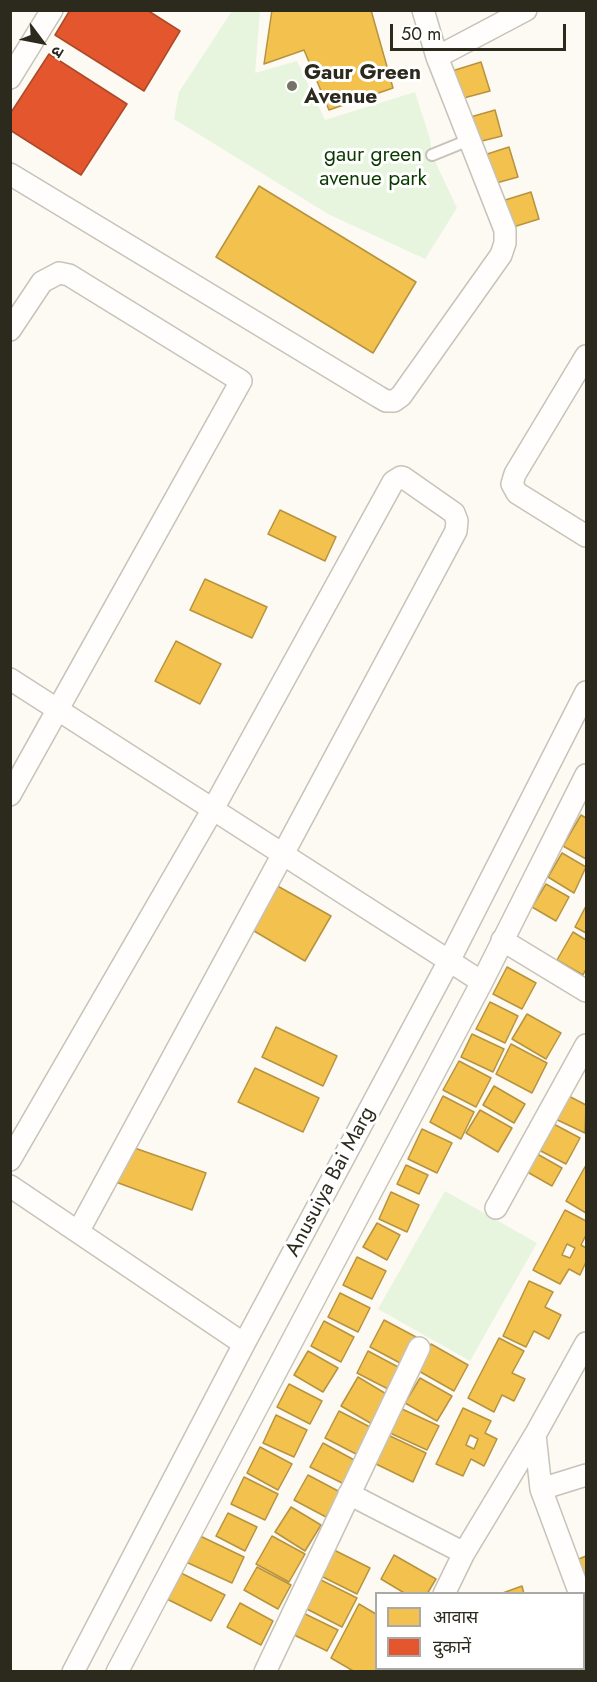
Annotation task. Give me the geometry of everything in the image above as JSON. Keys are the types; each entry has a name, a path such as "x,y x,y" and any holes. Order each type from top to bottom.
{"street":[{"path":"10,78 52,10"},
{"path":"10,174 379,397 386,401 394,401 401,396 494,265 505,243 505,230 436,57 423,10"},
{"path":"436,57 526,10"},
{"path":"10,330 42,282 59,273 69,275 241,381 10,795"},
{"path":"586,356 515,474 512,484 517,493 586,536"},
{"path":"10,1160 213,809 393,482 401,477 404,478 454,513 457,521 456,531 284,855 78,1232"},
{"path":"10,679 482,982"},
{"name":"Anusuiya Bai Marg","path":"73,1671 244,1344 449,961 586,692"},
{"name":"Anusuiya Bai Marg","path":"117,1671 482,982 586,775"},
{"path":"502,940 586,991"},
{"path":"496,1208 586,1045"},
{"path":"10,1186 244,1344"},
{"path":"447,1592 464,1553 536,1435 586,1343"},
{"path":"265,1671 419,1348"},
{"path":"536,1435 542,1489 580,1592"},
{"path":"542,1489 586,1475"},
{"path":"349,1494 464,1553"}],"lane":[{"path":"432,154 469,140"}],"green space":[{"name":"gaur green avenue park","path":"232,11 260,11 255,73 297,61 325,120 415,92 430,139 432,155 457,208 425,259 328,214 174,119 179,92"},
{"path":"445,1191 537,1243 470,1361 378,1309"}],"building: आवास":[{"path":"272,10 371,10 393,88 329,110 304,50 264,64"},
{"path":"481,62 490,91 460,99 452,71"},
{"path":"495,110 502,136 474,143 467,118"},
{"path":"509,147 518,177 489,185 481,156"},
{"path":"259,186 416,282 373,353 216,257"},
{"path":"531,192 539,219 510,228 502,201"},
{"path":"280,510 336,537 325,561 268,534"},
{"path":"205,579 267,607 252,638 190,610"},
{"path":"176,641 221,664 200,704 155,681"},
{"path":"581,815 586,818 586,859 563,846"},
{"path":"562,853 586,867 574,893 548,877"},
{"path":"274,884 331,916 305,961 249,928"},
{"path":"546,884 569,897 556,921 532,907"},
{"path":"586,906 586,933 575,927"},
{"path":"573,932 586,940 586,969 583,975 557,960"},
{"path":"507,967 536,983 522,1009 493,994"},
{"path":"490,1002 518,1016 505,1043 476,1029"},
{"path":"527,1014 561,1033 546,1059 512,1039"},
{"path":"276,1027 337,1056 323,1086 262,1057"},
{"path":"472,1034 504,1049 493,1072 461,1057"},
{"path":"511,1044 547,1063 532,1093 496,1074"},
{"path":"459,1061 491,1078 476,1107 443,1090"},
{"path":"255,1068 319,1098 303,1132 238,1102"},
{"path":"494,1086 525,1104 514,1123 483,1105"},
{"path":"561,1092 586,1105 585,1133 549,1116"},
{"path":"443,1096 474,1112 461,1139 430,1122"},
{"path":"480,1110 512,1128 498,1152 466,1133"},
{"path":"548,1121 580,1138 566,1164 535,1148"},
{"path":"422,1129 452,1143 437,1173 408,1159"},
{"path":"126,1145 206,1173 192,1210 113,1181"},
{"path":"532,1151 562,1168 552,1186 522,1169"},
{"path":"406,1165 428,1175 419,1194 397,1184"},
{"path":"586,1165 586,1213 566,1201"},
{"path":"391,1192 419,1205 407,1232 379,1219"},
{"path":"565,1210 586,1221 586,1235 581,1245 586,1248 586,1262 580,1275 569,1269 560,1284 533,1270","holes":["567,1244 575,1248 570,1258 562,1255"]},
{"path":"377,1223 400,1235 387,1260 363,1247"},
{"path":"357,1257 386,1271 372,1299 343,1285"},
{"path":"529,1281 553,1292 545,1307 561,1315 549,1339 534,1331 526,1347 503,1336"},
{"path":"340,1293 370,1308 358,1332 328,1317"},
{"path":"384,1320 416,1337 402,1364 370,1347"},
{"path":"324,1321 354,1337 341,1362 311,1346"},
{"path":"499,1338 524,1351 512,1373 525,1379 514,1401 502,1395 494,1412 468,1398"},
{"path":"431,1344 468,1365 454,1391 417,1370"},
{"path":"308,1351 338,1368 323,1392 294,1375"},
{"path":"368,1351 400,1368 388,1389 357,1373"},
{"path":"358,1377 388,1395 372,1424 341,1406"},
{"path":"420,1378 452,1396 437,1421 405,1403"},
{"path":"289,1384 322,1401 310,1424 277,1407"},
{"path":"463,1408 491,1421 485,1433 497,1439 484,1466 471,1459 463,1476 436,1464","holes":["470,1435 478,1439 474,1449 466,1445"]},
{"path":"402,1409 439,1426 427,1450 390,1433"},
{"path":"339,1411 372,1428 358,1455 325,1438"},
{"path":"276,1415 307,1430 294,1457 263,1443"},
{"path":"388,1435 426,1453 413,1482 374,1463"},
{"path":"323,1443 356,1461 344,1484 310,1467"},
{"path":"260,1447 292,1464 278,1490 247,1473"},
{"path":"308,1475 340,1492 326,1517 294,1500"},
{"path":"244,1477 278,1494 265,1520 231,1504"},
{"path":"291,1507 321,1525 305,1551 275,1532"},
{"path":"228,1513 257,1527 245,1551 216,1536"},
{"path":"198,1535 244,1557 232,1583 186,1562"},
{"path":"272,1536 305,1554 289,1582 256,1564"},
{"path":"328,1547 370,1568 357,1594 315,1573"},
{"path":"394,1555 436,1579 428,1592 403,1592 381,1579"},
{"path":"586,1556 586,1580 582,1581 574,1561"},
{"path":"257,1567 291,1585 278,1609 244,1590"},
{"path":"181,1573 225,1595 211,1621 167,1599"},
{"path":"315,1577 357,1598 342,1627 301,1606"},
{"path":"522,1586 524,1592 506,1592"},
{"path":"240,1603 273,1621 261,1645 227,1627"},
{"path":"359,1604 375,1613 376,1672 355,1672 331,1658"},
{"path":"297,1610 338,1630 327,1651 286,1631"}],"building: दुकानें":[{"path":"70,10 147,10 180,31 144,91 55,35"},
{"path":"49,54 127,104 81,175 10,130 10,114"}],"place":[{"name":"Gaur Green Avenue","path":"292,86"}]}
